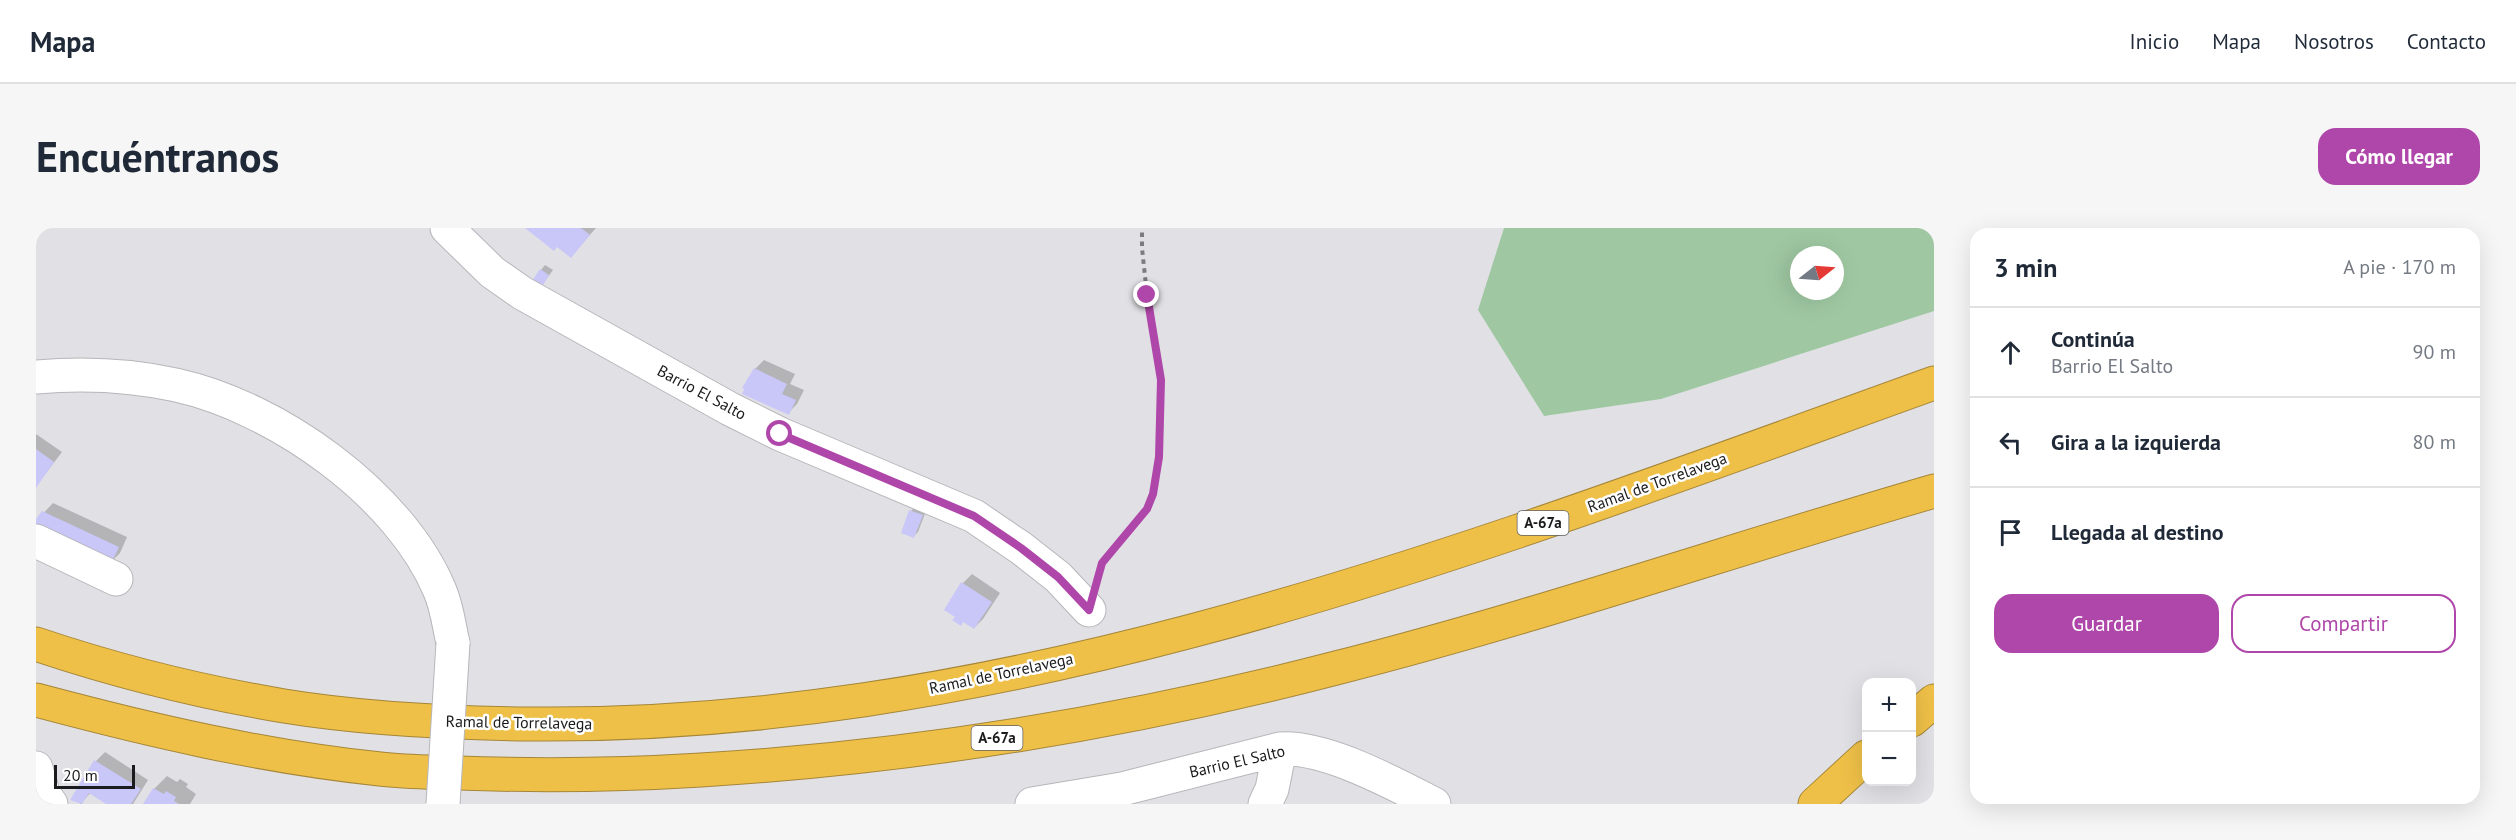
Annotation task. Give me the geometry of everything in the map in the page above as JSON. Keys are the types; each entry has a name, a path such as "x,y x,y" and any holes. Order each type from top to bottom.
{"highway":[{"name":"Ramal de Torrelavega","path":"36,644 73,656 215,692 284,706 366,716 492,724 628,723 761,714 836,704 1024,670 1211,626 1307,599 1608,500 1934,383"},
{"name":"A-67a","path":"36,700 112,721 248,750 382,770 516,775 648,773 887,755 1158,710 1334,669 1475,630 1934,491"},
{"path":"1916,716 1934,701"},
{"path":"1815,804 1862,761"}],"street":[{"name":"Barrio El Salto","path":"447,228 492,272 522,293 730,409 827,455 974,516 1058,577 1089,610"},
{"path":"36,377 116,376 177,386 234,405 282,429 330,458 383,507 418,550 440,591 453,644 442,804"},
{"path":"36,541 116,579"},
{"name":"Barrio El Salto","path":"1032,804 1122,789 1280,749 1295,748 1315,752 1392,783 1434,804"},
{"path":"1265,804 1272,789 1280,749"},
{"path":"36,768 43,793 51,804"}],"path":[{"path":"1089,610 1102,563 1147,509 1153,494 1159,457 1161,380 1147,295 1142,228"}],"green space":[{"path":"1504,228 1934,228 1934,311 1661,399 1544,416 1478,310"}],"building":[{"path":"525,228 581,228 590,235 571,258 557,247 554,251"},
{"path":"540,269 549,275 540,290 530,284"},
{"path":"754,368 787,384 782,394 796,400 789,415 742,394 744,389 742,388"},
{"path":"36,449 54,462 36,488"},
{"path":"909,510 923,515 914,538 901,533"},
{"path":"42,511 119,547 111,564 36,532 36,519"},
{"path":"961,582 992,602 974,629 963,622 961,626 952,620 955,617 944,610"},
{"path":"94,760 141,789 131,804 106,804 89,793 82,804 70,800"},
{"path":"153,788 164,794 166,791 176,797 174,801 179,804 143,804"}],"route":[{"path":"780,434 974,516 1058,577 1089,610 1102,563 1147,509 1153,494 1159,457 1161,380 1147,295"}]}
